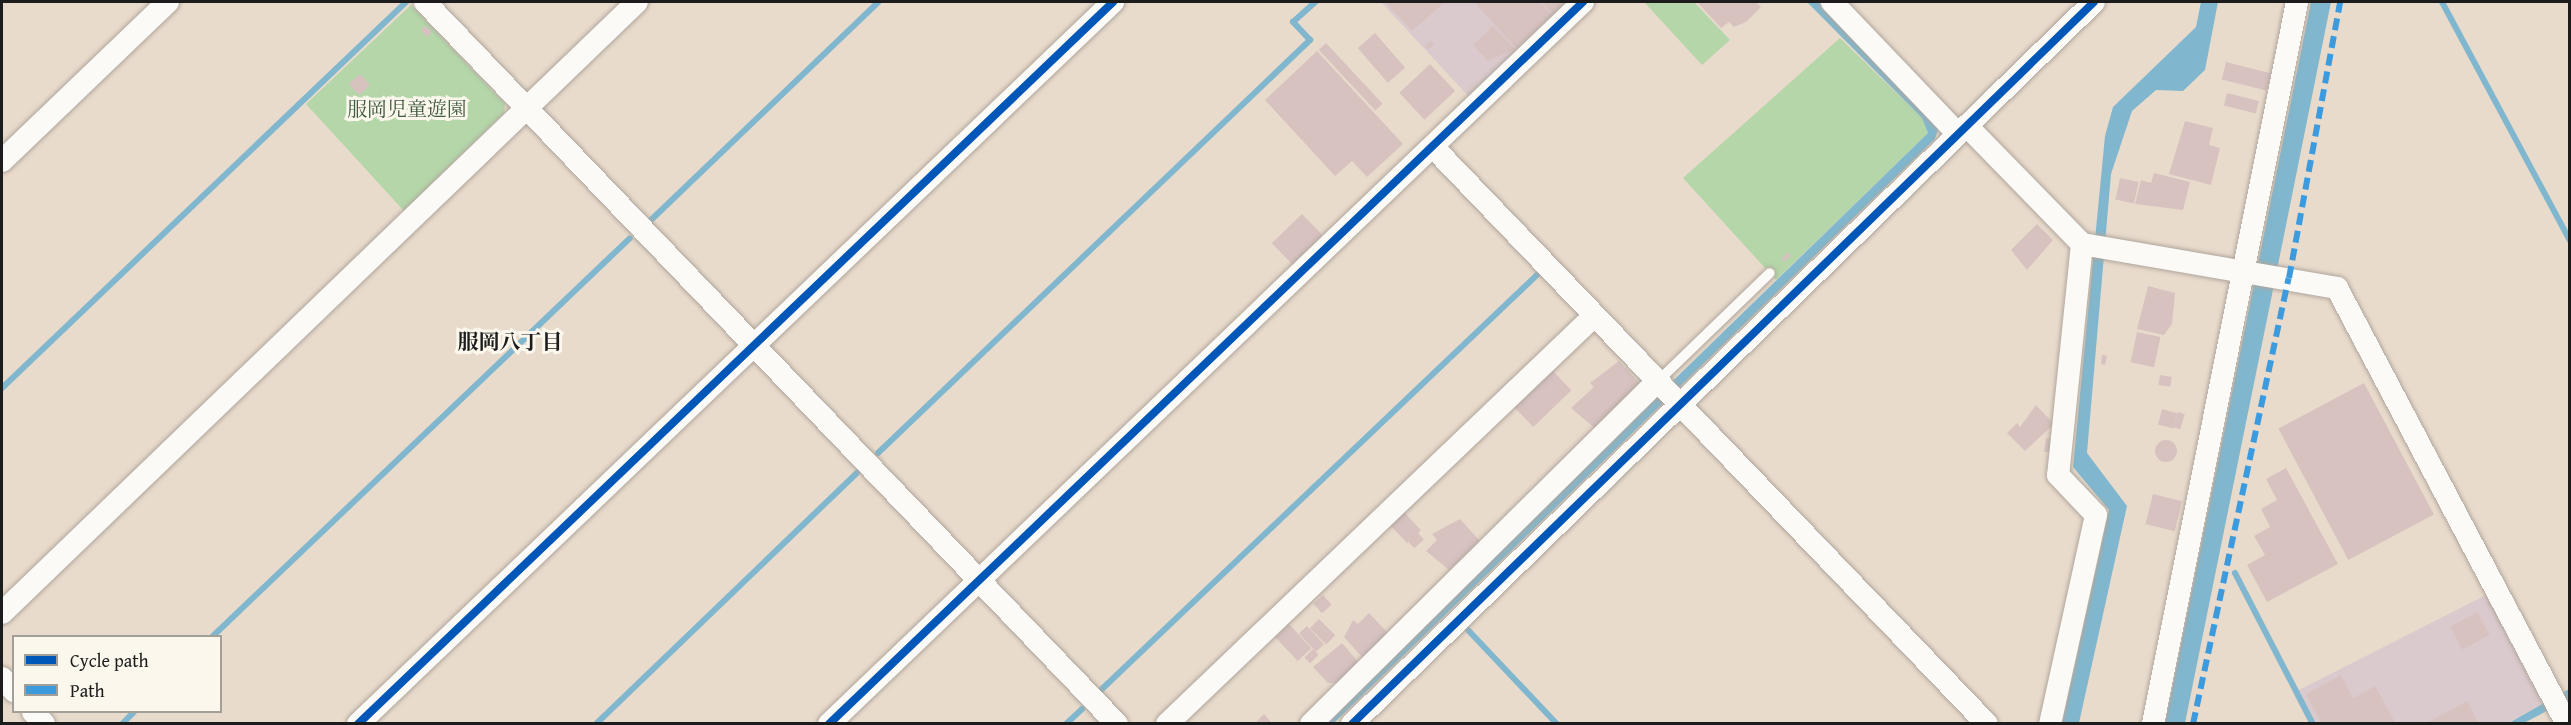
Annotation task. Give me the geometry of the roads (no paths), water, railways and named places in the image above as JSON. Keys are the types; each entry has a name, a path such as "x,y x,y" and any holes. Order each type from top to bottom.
{"street":[{"path":"2,160 168,2"},
{"path":"425,2 1117,723"},
{"path":"2,613 525,106 637,2"},
{"path":"358,723 1113,2"},
{"path":"830,723 1434,148 1583,2"},
{"path":"1832,2 1962,130 2093,245 2249,270 2337,288 2560,713"},
{"path":"1352,723 2094,2"},
{"path":"2154,723 2249,270 2297,2"},
{"path":"1434,148 1678,406 1987,723"},
{"path":"2050,723 2096,514 2058,475 2093,245"},
{"path":"1167,723 1593,316"},
{"path":"1311,723 1656,383"}],"lane":[{"path":"1656,383 1770,273"}],"water":[{"path":"1807,2 1818,2 1939,127 1935,139 1334,723 1320,724 1928,133 1922,118"},
{"path":"2201,2 2218,2 2205,70 2183,91 2156,90 2132,111 2111,174 2087,453 2127,506 2079,723 2062,724 2109,510 2073,467 2105,136 2113,107 2196,27"},
{"path":"2311,2 2331,2 2185,723 2165,724"},
{"path":"2569,689 2569,699 2524,723 2507,724"}],"waterway":[{"path":"2,388 406,2"},
{"path":"651,220 878,2"},
{"path":"878,453 1310,40 1293,22 1315,2"},
{"path":"2442,2 2570,241"},
{"path":"214,635 630,238"},
{"path":"1102,689 1538,274"},
{"path":"596,724 857,473"},
{"path":"2235,573 2313,724"},
{"path":"1468,630 1557,724"},
{"path":"1066,724 1082,709"},
{"path":"122,724 133,713"}],"district":[{"name":"服岡八丁目","path":"510,342"}],"park label":[{"name":"服岡児童遊園","path":"407,108"}]}
